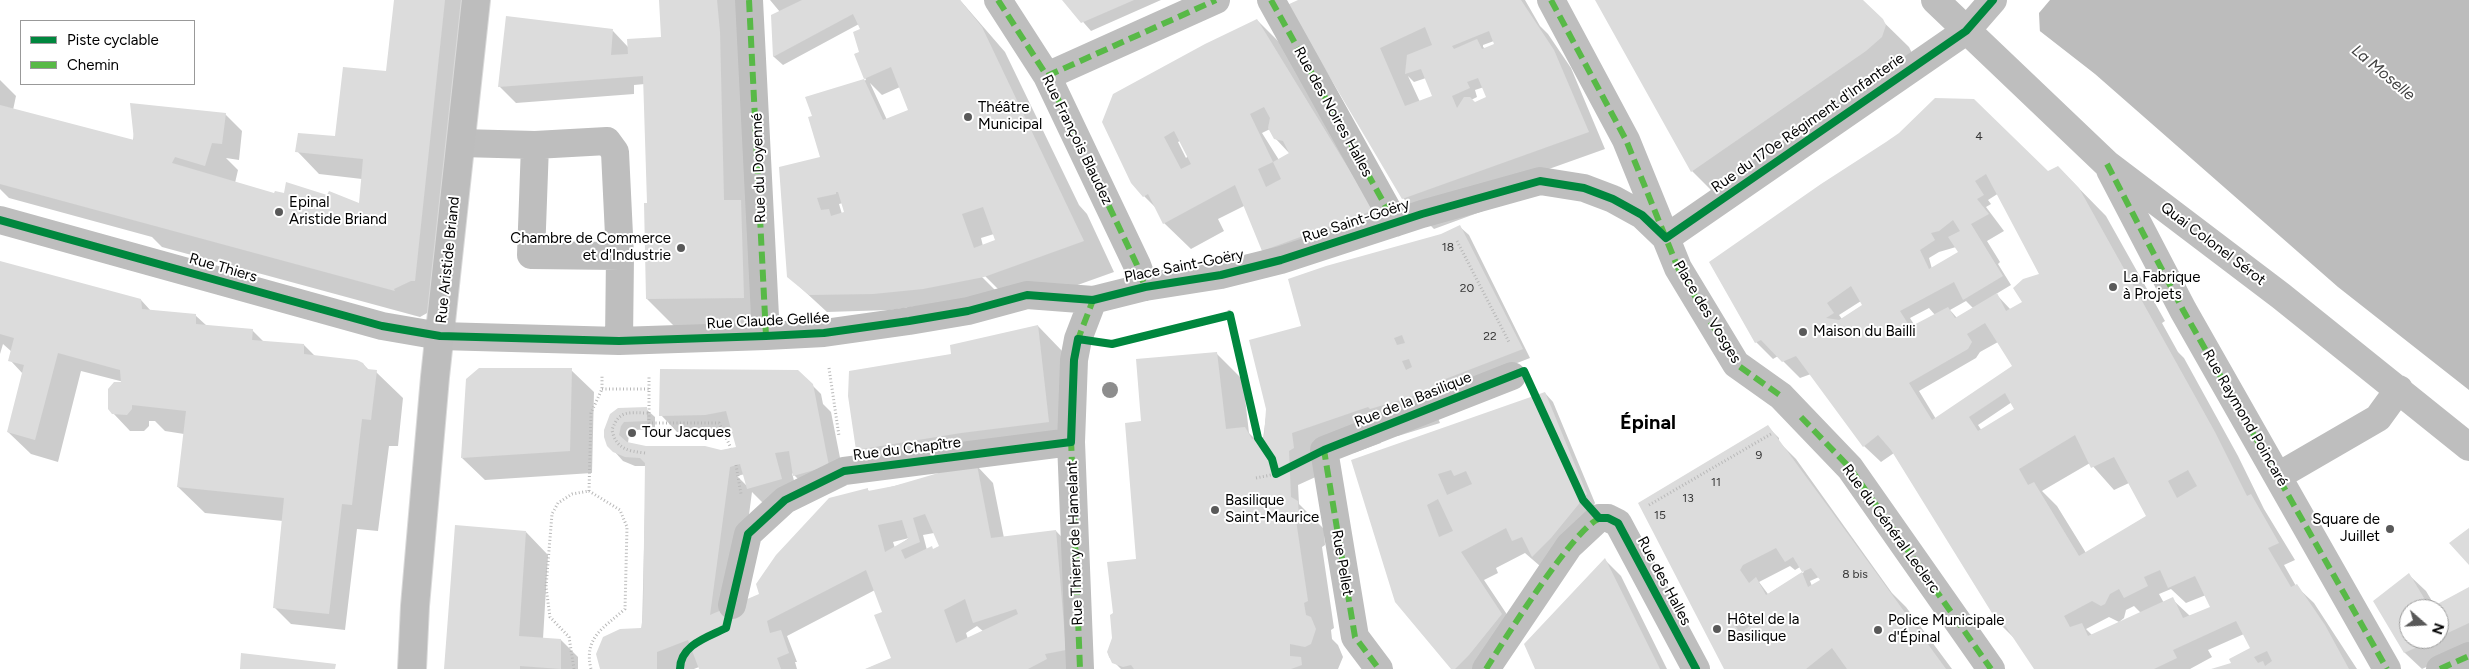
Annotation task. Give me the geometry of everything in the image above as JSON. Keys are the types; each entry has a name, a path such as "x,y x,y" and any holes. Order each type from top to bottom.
{"main road":[{"name":"Rue Aristide Briand","path":"412,669 415,606 434,377 476,0"}],"street":[{"name":"Rue du Doyenné","path":"750,0 766,336"},
{"name":"Rue François Blaudez","path":"998,0 1047,76 1137,266 1144,287"},
{"path":"1047,76 1216,0"},
{"name":"Rue des Noires Halles","path":"1271,0 1395,223"},
{"name":"Place des Vosges","path":"1551,0 1626,140 1678,268 1736,364 1781,396"},
{"name":"Quai Colonel Sérot","path":"1935,0 2107,164 2281,296 2469,447"},
{"name":"Rue du 170e Régiment d'Infanterie","path":"1666,238 1966,30 1993,0"},
{"path":"461,144 534,145 607,141 615,152 620,256 619,340"},
{"path":"534,145 530,255 620,256"},
{"name":"Rue Raymond Poincaré","path":"2107,164 2183,310 2388,669"},
{"name":"Place des Vosges","path":"1441,208 1540,181 1562,182 1613,199 1642,215 1666,238"},
{"name":"Rue Saint-Goëry","path":"1280,260 1441,208"},
{"name":"Rue Thiers","path":"0,220 382,326 440,336"},
{"name":"Place Saint-Goëry","path":"1093,300 1144,287 1197,280 1280,260"},
{"name":"Rue Claude Gellée","path":"440,336 619,340 824,333 968,311 1027,295 1093,300"},
{"name":"Rue Thierry de Hamelant","path":"1080,669 1071,442 1074,360 1078,339 1093,300"},
{"name":"Rue de la Basilique","path":"1324,450 1512,376"},
{"path":"2278,476 2378,418 2399,389"},
{"name":"Rue du Général Leclerc","path":"1781,396 1850,468 1991,669"},
{"name":"Rue du Chapître","path":"732,605 748,534 784,500 844,471 1071,442"},
{"name":"Rue Pellet","path":"1324,450 1355,637 1379,669"},
{"path":"1486,669 1569,546 1590,524 1591,509"},
{"name":"Rue des Halles","path":"1591,509 1618,523 1696,669"},
{"path":"2440,669 2469,656"}],"path":[{"path":"1456,238 1510,344"},
{"path":"1230,315 1258,438"},
{"path":"589,491 591,413 602,389 603,368"},
{"path":"602,389 649,389 649,423 720,423 731,448"},
{"path":"1536,395 1591,509"},
{"path":"645,453 626,450 618,444 612,430 617,418 622,415 649,413"},
{"path":"1641,510 1774,432"},
{"path":"1256,478 1276,474 1272,459"},
{"path":"574,669 569,637 550,617 546,587 552,514 558,503 572,494 589,491 620,510 627,528 625,609 600,628 593,640 590,652 591,669"},
{"path":"680,669 680,662 691,646"}],"water":[{"name":"La Moselle","path":"2000,0 2469,0 2469,390 2338,287 2095,74"}],"pier":[{"path":"1997,0 2050,0 2039,13 2040,34"}],"building":[{"path":"394,0 445,0 415,281 394,289 395,291 0,184 0,105 134,140 130,103 226,113 222,144 212,143 205,166 175,157 172,163 274,193 275,191 284,193 286,182 327,195 329,191 359,203 363,159 295,152 298,133 335,136 343,67 386,71"},
{"path":"659,0 717,0 720,32 724,200 741,200 744,298 646,299 644,203 647,203 643,76 498,87 506,16 613,29 611,55 628,54 627,39 661,37"},
{"path":"802,0 960,0 982,27 1084,241 984,277 923,289 873,294 809,295 787,277 779,167 820,157 808,117 812,116 805,97 864,79 854,54 859,52 853,32 860,29 853,14 773,57 771,15","holes":["891,67 908,110 883,120 864,79","838,192 844,212 831,216 829,209 821,210 817,198 836,194","983,207 995,240 974,248 962,214"]},
{"path":"1062,0 1134,0 1081,23"},
{"path":"1298,0 1521,0 1554,50 1589,132 1402,199 1287,5","holes":["1425,27 1432,45 1407,55 1405,74 1421,69 1432,96 1405,106 1380,48","1489,31 1494,44 1482,49 1477,39 1454,49 1452,46","1478,78 1486,97 1475,102 1470,97 1464,97 1457,108 1452,96 1470,88 1467,82"]},
{"path":"1595,0 1863,0 1883,19 1886,25 1882,37 1866,51 1691,172"},
{"path":"1257,19 1374,210 1262,251 1235,185 1163,224 1148,194 1143,197 1131,183 1102,122 1113,94 1205,44","holes":["1264,107 1270,118 1268,128 1274,139 1283,141 1289,153 1273,162 1250,114","1174,131 1191,164 1181,169 1164,137","1273,162 1281,179 1266,187 1258,169"]},
{"path":"1935,98 1974,99 2048,171 2058,166 2079,188 2215,432 2247,496 2251,494 2279,543 2268,548 2291,587 2297,584 2325,625 2349,669 2211,669 2231,663 2229,659 2250,648 2236,621 2173,650 2177,658 2154,669 2034,669 2004,624 2000,626 1891,450 1878,435 1863,447 1796,356 1782,362 1761,340 1755,343 1709,262 1821,184 1899,133","holes":["1986,174 2039,274 2023,279 2013,288 2022,302 2006,311 1997,293 1955,318 1948,307 1910,327 1900,311 1954,282 1963,300 2003,276 1971,224 1989,214 1977,199 1984,195 1975,181","1953,220 1960,231 1948,237 1958,252 1929,269 1920,250 1935,240 1931,233 1939,231","1851,286 1862,305 1839,320 1826,318 1834,313 1827,303","1985,323 2012,366 1932,420 1909,383 1968,349 1972,342 1967,334","2005,393 2014,409 1978,431 1969,417","2075,435 2091,468 2114,457 2146,516 2079,556 2034,482 2028,485 2019,469","2188,470 2197,486 2177,498 2168,481","2160,570 2168,588 2195,576 2210,607 2183,618 2173,597 2088,636 2082,623 2070,627 2064,616 2092,601 2101,606 2105,604 2110,594 2119,589 2124,598 2148,586 2144,577","2267,651 2272,661 2265,666 2263,661 2258,663 2254,657"]},
{"path":"1460,225 1523,349 1435,383 1436,387 1414,396 1370,409 1368,407 1292,433 1294,448 1289,451 1291,497 1298,501 1299,518 1296,520 1308,601 1304,603 1306,615 1311,617 1316,629 1311,644 1305,647 1290,644 1290,656 1301,657 1302,665 1291,669 1134,669 1131,665 1123,667 1112,663 1107,652 1112,638 1110,615 1113,613 1107,562 1136,559 1125,423 1141,421 1136,359 1217,352 1226,429 1245,427 1252,439 1264,437 1266,409 1249,340 1301,326 1288,279 1326,266 1441,234","holes":["1402,335 1405,343 1397,345 1394,338","1409,359 1412,367 1406,370 1402,361"]},
{"path":"0,261 141,299 142,309 196,314 196,324 253,329 252,340 304,344 304,354 357,360 363,363 367,369 377,370 371,420 362,419 352,505 342,504 329,614 273,608 284,498 177,487 186,411 132,405 132,409 127,415 112,414 108,409 108,389 114,382 121,382 120,370 58,353 35,440 7,432 24,365 8,361 14,338 0,334"},
{"path":"1038,325 1049,422 961,433 856,450 848,396 849,371 951,354 950,345"},
{"path":"479,368 572,368 570,451 461,458 466,379"},
{"path":"660,369 798,370 813,384 829,466 793,476 789,451 775,453 782,479 747,489 740,464 730,467 710,615 759,594 756,584 776,555 829,498 868,488 868,491 894,486 959,467 977,465 991,538 1056,530 1066,650 1045,654 1047,659 1028,669 865,669 891,658 874,615 882,612 866,570 767,621 770,633 781,630 789,653 777,658 781,669 699,669 688,640 657,652 657,669 600,669 596,654 603,637 620,629 641,628 643,616 645,463 640,458 625,457 613,452 607,446 604,430 610,414 618,408 647,407 647,421 624,422 621,426 619,435 627,442 646,446 705,446 721,450 736,447 726,411 705,415 659,416","holes":["925,514 939,546 933,549 932,546 905,559 901,550 920,542 913,518","902,520 908,539 885,552 878,525","965,599 973,623 1016,609 1018,614 956,643 944,610"]},
{"path":"1545,392 1587,494 1551,538 1532,557 1522,537 1512,541 1506,528 1461,552 1502,614 1469,655 1455,669 1451,669 1395,602 1351,460","holes":["1451,470 1454,476 1466,471 1472,484 1447,495 1438,474","1438,499 1453,531 1439,537 1427,505"]},
{"path":"1768,425 1946,669 1847,669 1832,648 1806,669 1724,669 1638,503","holes":["1776,548 1785,562 1793,557 1802,572 1766,595 1756,577 1749,583 1740,570 1743,565","1811,568 1820,580 1808,587 1802,572","1744,617 1750,626 1740,633 1734,624"]},
{"path":"455,525 526,531 519,636 561,639 561,669 520,666 520,669 444,669"},
{"path":"2469,528 2469,565 2449,543"},
{"path":"1605,558 1660,669 1535,669 1524,644"},
{"path":"2409,573 2425,599 2399,599 2399,645 2373,601"},
{"path":"2469,587 2469,623 2449,632 2449,599 2447,599"},
{"path":"2402,649 2413,649 2404,653"},
{"path":"241,653 336,664 335,669 240,669"}],"marked path":[{"path":"749,0 766,336"},
{"path":"998,0 1047,76 1137,265 1145,287"},
{"path":"1047,76 1216,0"},
{"path":"1271,0 1395,223"},
{"path":"1551,0 1626,140 1678,268 1736,364 1781,396"},
{"path":"2107,164 2183,310 2387,669"},
{"path":"1077,342 1093,300 1091,299"},
{"path":"1801,417 1850,468 1991,669"},
{"path":"1071,439 1080,669"},
{"path":"1326,449 1324,450 1355,637 1379,669"},
{"path":"1486,669 1523,611 1559,560 1591,524 1602,518"},
{"path":"2440,669 2469,656"}],"cycle path":[{"path":"0,220 382,326 440,336 619,341 824,333 968,311 1027,295 1093,300 1145,287 1221,275 1281,260 1422,214 1540,181 1584,188 1613,199 1642,215 1666,238 1966,31 1993,0"},
{"path":"680,669 681,661 690,648 726,628 748,534 785,500 844,471 1071,442 1074,360 1078,339 1112,344 1230,315 1258,438 1272,459 1276,474 1324,450 1524,371 1583,500 1599,518 1608,518 1618,523 1696,669"}],"place":[{"name":"Théâtre Municipal","path":"968,117"},
{"name":"Epinal Aristide Briand","path":"279,212"},
{"name":"Chambre de Commerce et d'Industrie","path":"681,248"},
{"name":"La Fabrique à Projets","path":"2113,287"},
{"name":"Maison du Bailli","path":"1803,332"},
{"name":"Tour Jacques","path":"632,433"},
{"name":"Basilique Saint-Maurice","path":"1215,510"},
{"name":"Square de Juillet","path":"2390,529"},
{"name":"Hôtel de la Basilique","path":"1717,629"},
{"name":"Police Municipale d'Épinal","path":"1878,630"}],"district":[{"name":"Épinal","path":"1648,423"}]}
